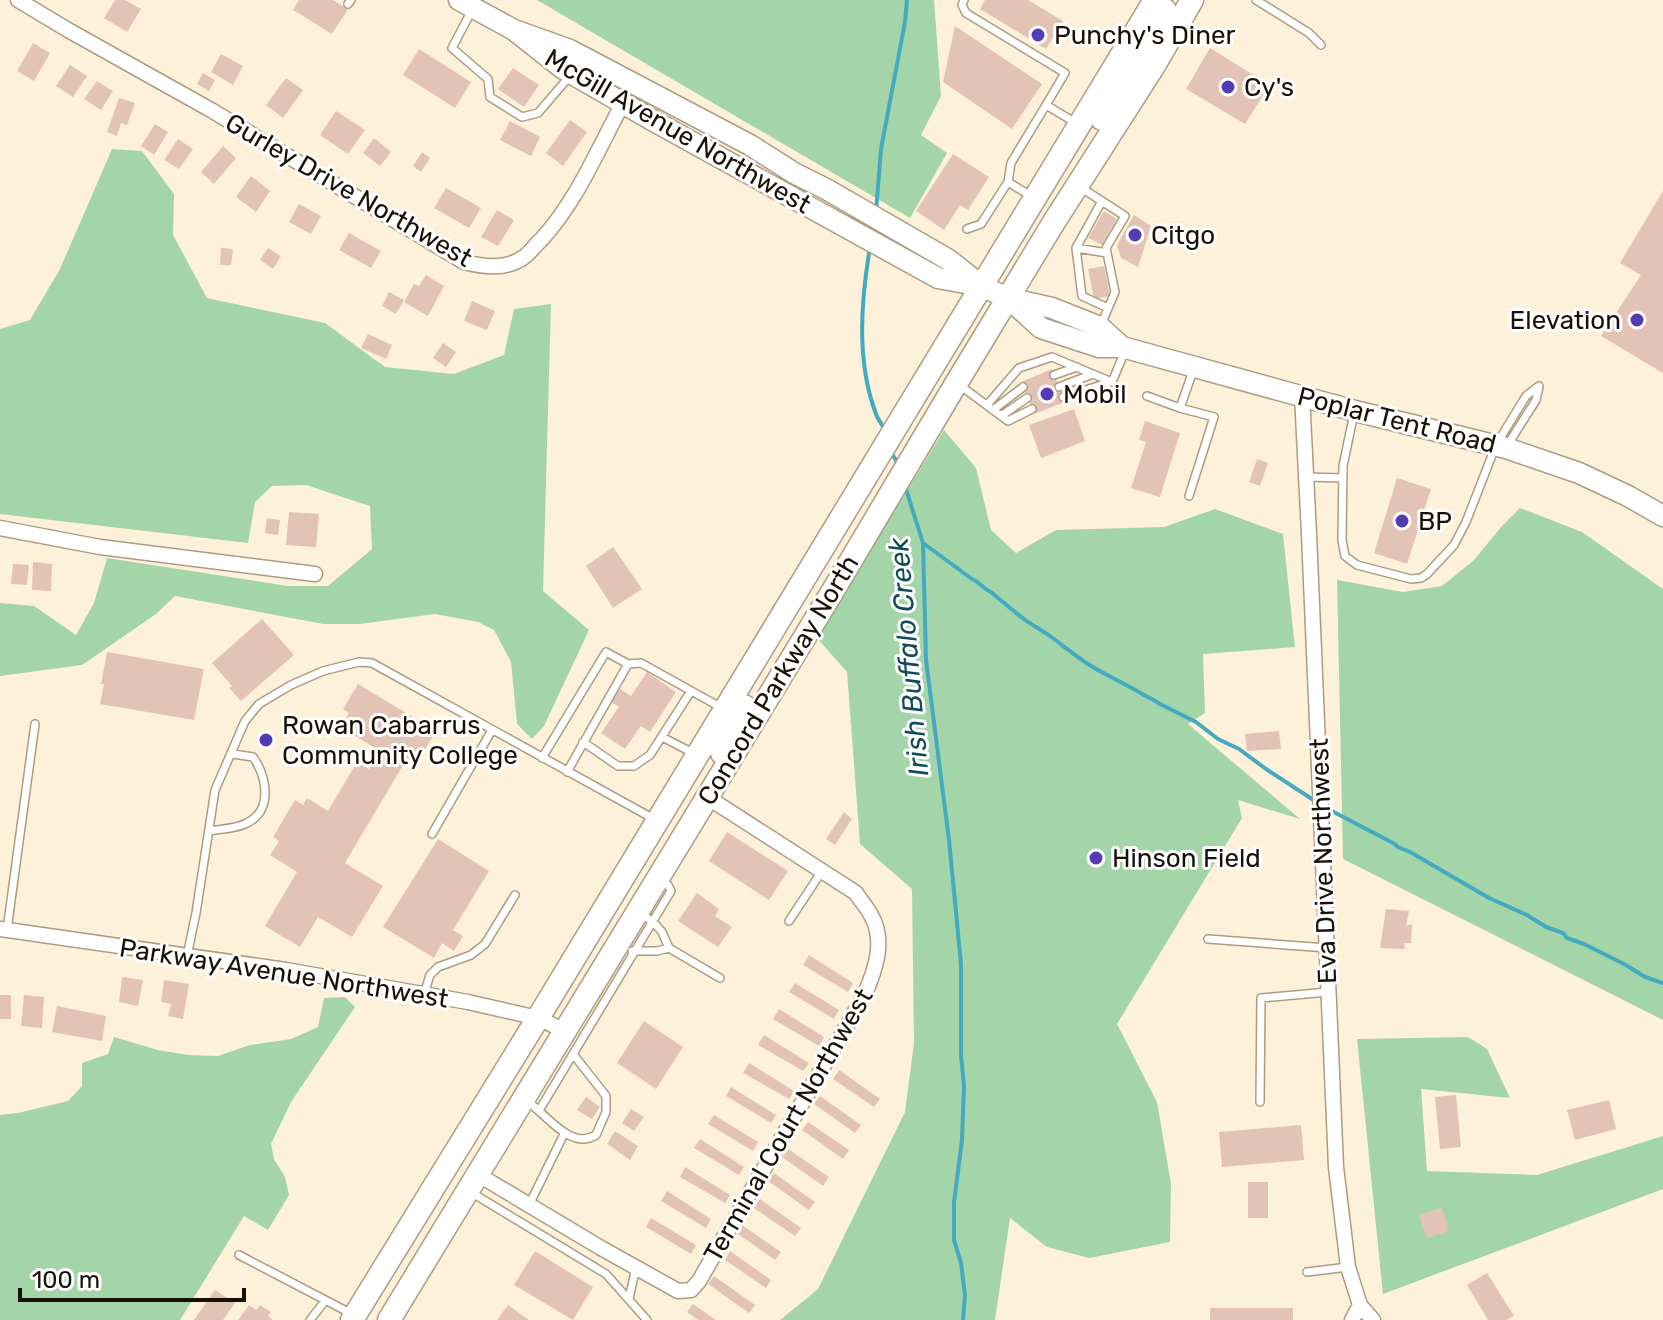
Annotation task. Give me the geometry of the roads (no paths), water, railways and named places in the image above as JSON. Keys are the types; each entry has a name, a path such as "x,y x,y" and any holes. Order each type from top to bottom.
{"highway":[{"name":"Concord Parkway North","path":"353,1318 1155,0"},
{"path":"1079,183 1094,133 1160,22 1169,0"},
{"name":"Concord Parkway North","path":"389,1320 472,1182 532,1104 645,916 658,878 1192,0"},
{"path":"730,759 722,753 721,744 797,618 824,544"}],"main road":[{"path":"466,4 514,30"},
{"name":"McGill Avenue Northwest","path":"514,30 562,68 938,278 981,286 1008,298"},
{"name":"McGill Avenue Northwest","path":"514,30 570,50 750,145 949,260 981,286"},
{"path":"652,120 672,117 794,173"},
{"name":"Poplar Tent Road","path":"1008,298 1104,318 1124,347"},
{"name":"Poplar Tent Road","path":"1008,298 1041,328 1099,347 1124,347 1355,411 1501,446 1579,473 1663,516"}],"street":[{"name":"Gurley Drive Northwest","path":"18,0 211,110 464,262 480,266 511,264 524,257 554,226 623,103"},
{"name":"Eva Drive Northwest","path":"1302,395 1336,1167 1348,1267 1360,1305 1373,1320"},
{"path":"0,528 100,547 315,574"},
{"name":"Terminal Court Northwest","path":"472,1182 529,1205 678,1291 691,1290 699,1281 864,996 874,973 878,952 878,931 856,893 707,797"},
{"name":"Parkway Avenue Northwest","path":"3,930 187,956 468,1002 538,1018 569,1042"},
{"path":"1352,1320 1360,1305"}],"lane":[{"path":"964,0 962,5 966,13 1065,73 1011,163 1008,182 981,224 967,229"},
{"path":"1256,0 1309,33 1321,45"},
{"path":"466,4 452,48 488,79 490,97 522,117 538,113 571,73"},
{"path":"1046,105 1079,125"},
{"path":"1008,182 1035,198"},
{"path":"1079,183 1125,216 1106,248 1115,292 1104,318 1082,296 1076,248 1102,201"},
{"path":"1076,248 1107,253"},
{"path":"1112,382 1124,347"},
{"path":"990,408 1019,368 1052,357 1112,382"},
{"path":"1180,408 1194,366"},
{"path":"1054,375 1077,367"},
{"path":"1059,387 1093,374"},
{"path":"1063,397 1112,382"},
{"path":"957,383 1008,421 1032,409"},
{"path":"1355,411 1343,466 1342,540 1345,556 1357,565 1411,579 1421,578 1454,545 1475,499 1501,446 1526,396 1539,386 1536,400 1501,446"},
{"path":"990,408 1023,387"},
{"path":"1147,396 1214,417 1189,496"},
{"path":"1001,416 1027,398"},
{"path":"1306,477 1343,478"},
{"path":"542,758 606,652 628,664 641,663 724,710"},
{"path":"187,956 215,790 242,727 259,704 323,671 359,662 372,663 657,820"},
{"path":"567,772 628,664"},
{"path":"583,742 618,766 634,766 650,755 691,691"},
{"path":"3,930 35,724"},
{"path":"432,834 492,730"},
{"path":"662,737 696,755"},
{"path":"209,831 245,824 258,815 264,806 261,769 253,757 233,754"},
{"path":"789,921 822,871"},
{"path":"424,994 430,975 438,967 471,955 485,944 515,895"},
{"path":"645,916 662,932 669,948 720,978"},
{"path":"1208,939 1327,948"},
{"path":"624,951 669,948"},
{"path":"1260,1102 1261,998 1328,992"},
{"path":"532,1104 564,1134 586,1139 596,1135 604,1118 606,1096 569,1042"},
{"path":"529,1205 564,1134"},
{"path":"472,1182 606,1274 647,1320"},
{"path":"239,1255 353,1318"},
{"path":"629,1299 636,1267"},
{"path":"1307,1272 1348,1267"},
{"path":"310,1320 325,1301"}],"waterway":[{"name":"Irish Buffalo Creek","path":"876,211 881,149 907,0"},
{"name":"Irish Buffalo Creek","path":"870,247 864,288 863,352 870,394 885,430"},
{"name":"Irish Buffalo Creek","path":"889,450 897,467"},
{"name":"Irish Buffalo Creek","path":"905,486 923,543 926,660 961,964 964,1086 962,1140 954,1202 954,1240 965,1295 963,1320"},
{"path":"923,543 1090,665 1196,722 1315,801"},
{"path":"1326,808 1489,898 1645,977 1663,983"}],"place":[{"name":"Punchy's Diner","path":"1038,35"},
{"name":"Cy's","path":"1228,87"},
{"name":"Citgo","path":"1135,235"},
{"name":"Elevation","path":"1637,320"},
{"name":"Mobil","path":"1047,394"},
{"name":"BP","path":"1402,521"},
{"name":"Rowan Cabarrus Community College","path":"266,740"},
{"name":"Hinson Field","path":"1096,858"}]}
